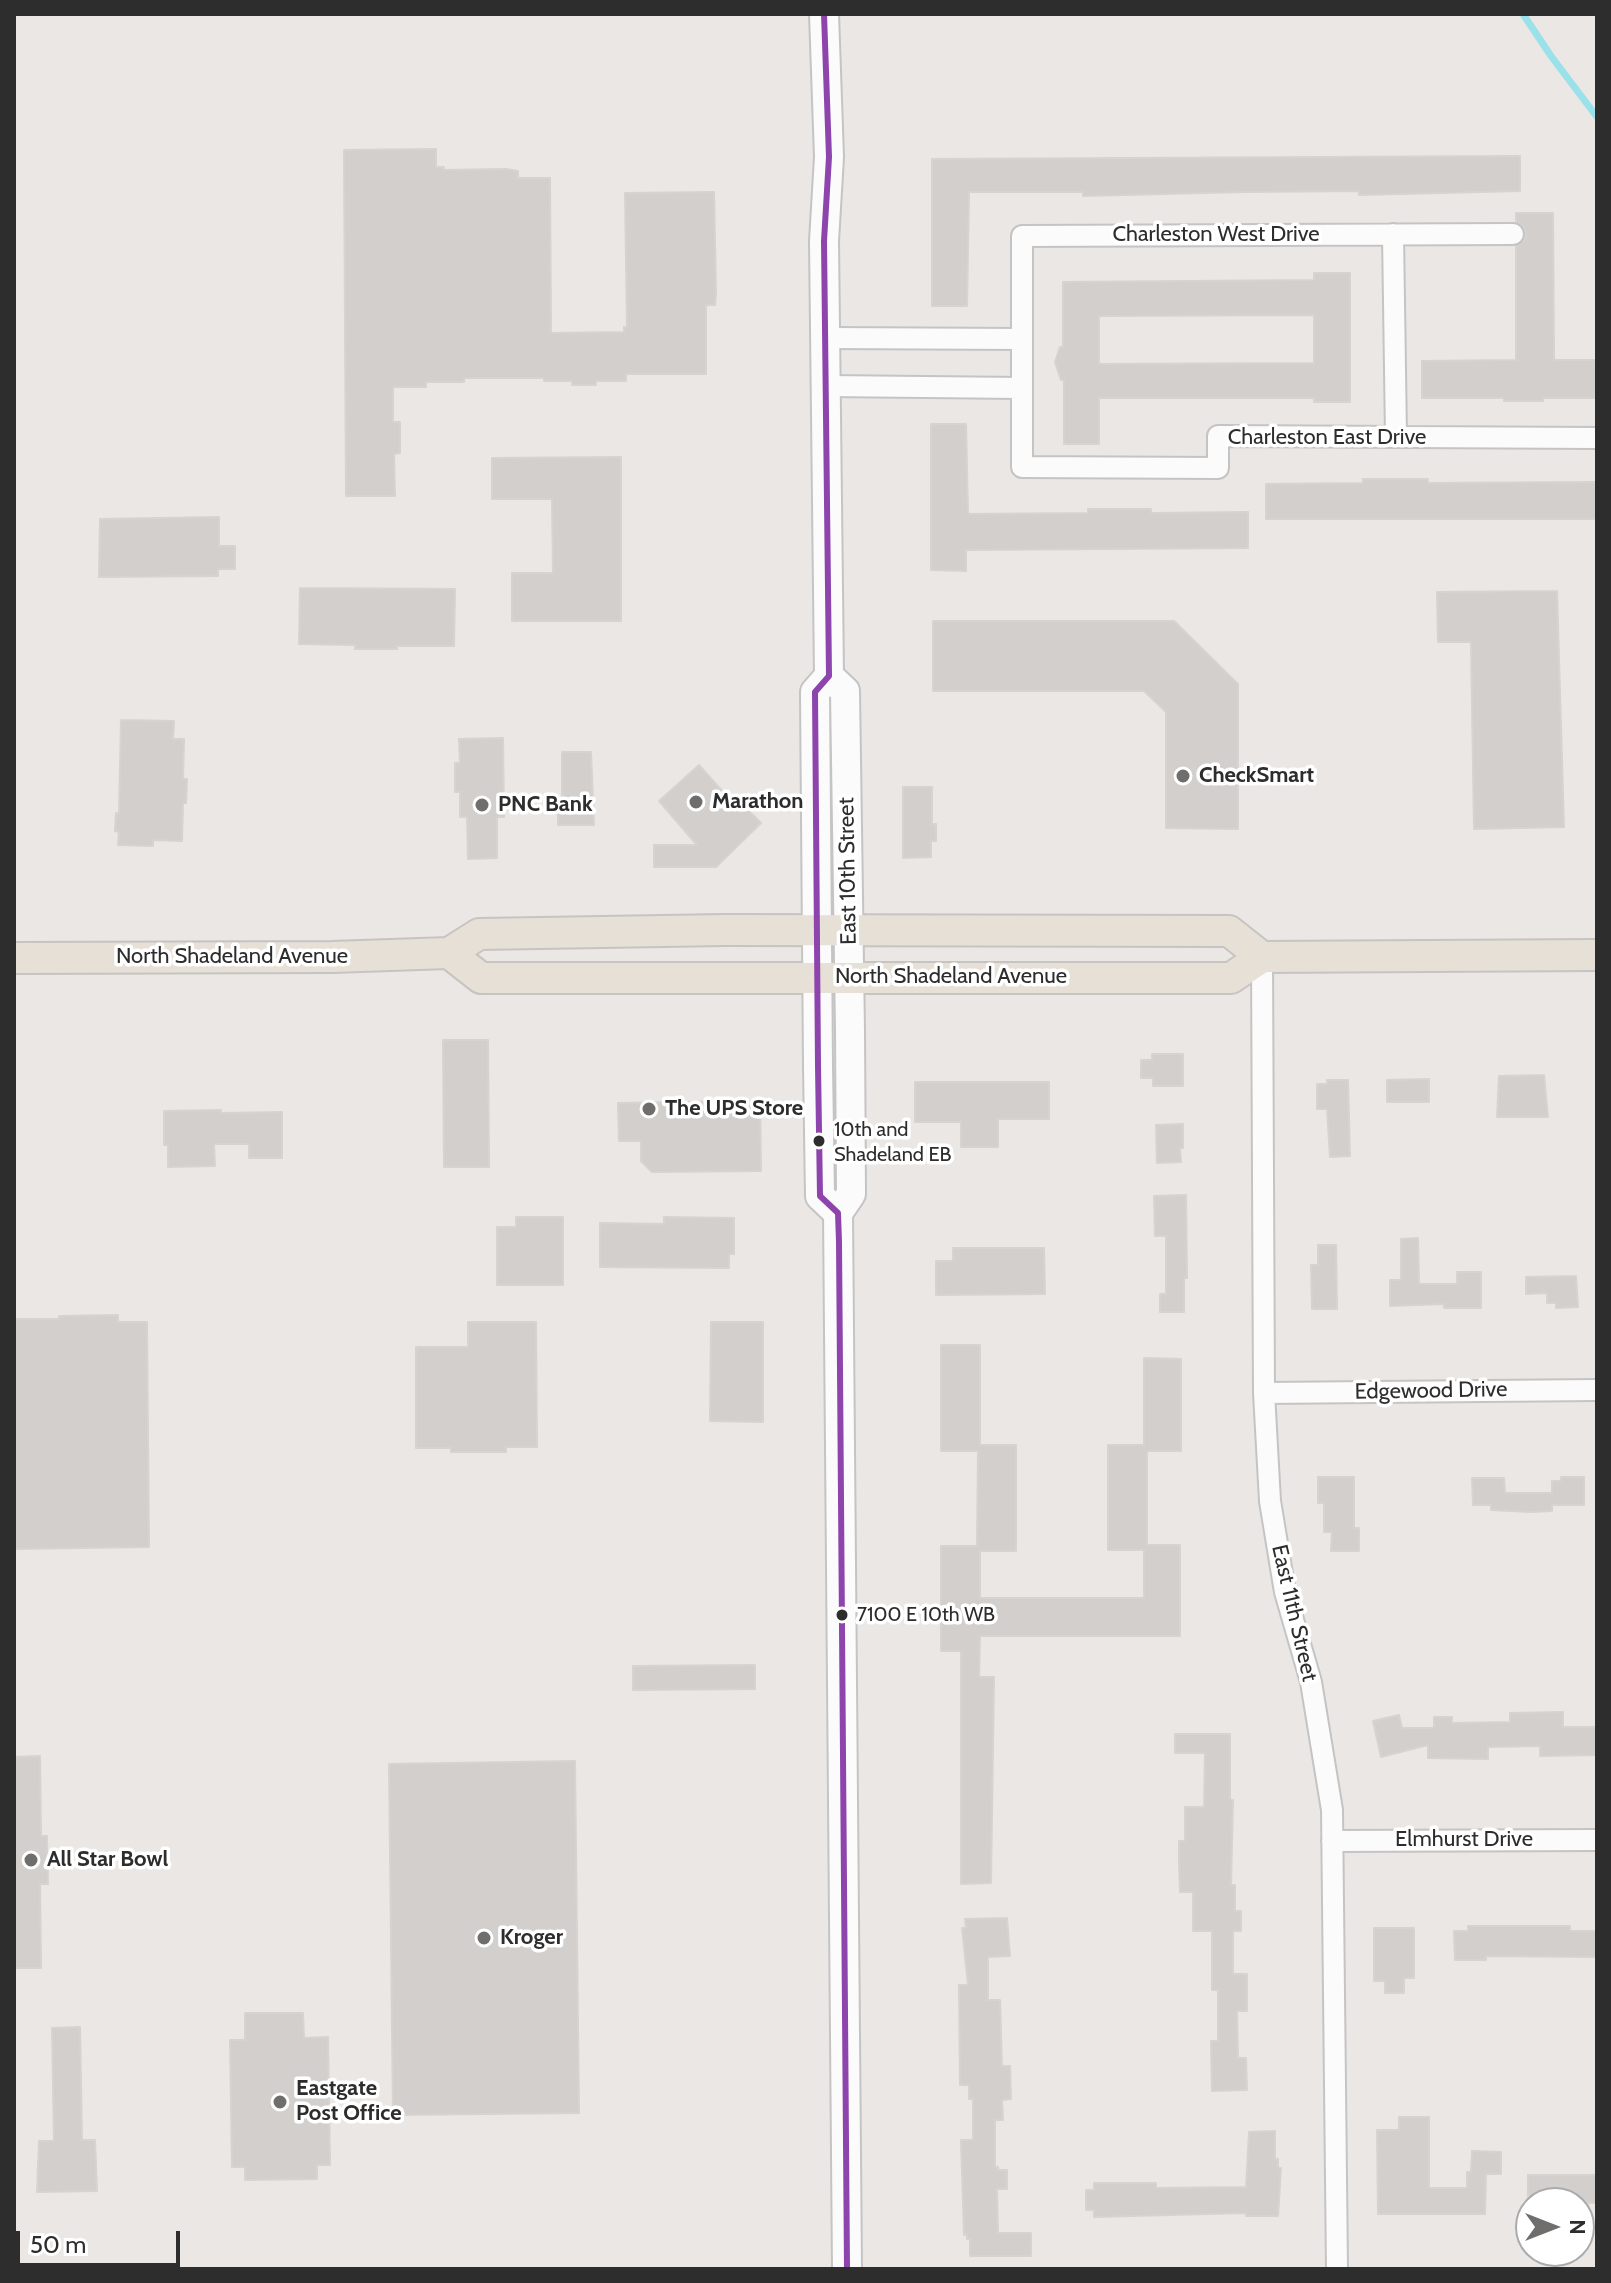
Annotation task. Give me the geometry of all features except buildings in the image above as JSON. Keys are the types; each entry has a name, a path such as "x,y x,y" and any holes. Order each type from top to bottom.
{"main road":[{"name":"East 10th Street","path":"824,14 829,157 824,208 829,676 815,692 817,977 820,1196 838,1213"},
{"name":"East 10th Street","path":"829,676 845,691 849,977 851,1194 838,1213 847,2269"},
{"name":"North Shadeland Avenue","path":"14,958 332,957 449,953 479,934 817,930 1229,931 1262,957 1231,978 481,978 449,953"},
{"path":"1262,957 1597,955"}],"street":[{"path":"1393,234 1396,437"},
{"name":"Charleston West Drive","path":"1022,388 1022,236 1513,234"},
{"path":"825,338 1022,339"},
{"path":"826,386 1022,388"},
{"name":"Charleston East Drive","path":"1022,388 1022,467 1218,468 1218,436 1597,438"},
{"name":"East 11th Street","path":"1262,957 1264,1393 1270,1501 1285,1592 1311,1682 1332,1810 1337,2269"},
{"name":"Edgewood Drive","path":"1264,1393 1597,1390"},
{"name":"Elmhurst Drive","path":"1332,1841 1597,1840"}],"waterway":[{"path":"1523,14 1597,117"}],"transit line":[{"path":"824,14 829,157 824,241 829,676 815,692 818,1066 820,1196 838,1213 839,1242 847,2269"}],"place":[{"name":"CheckSmart","path":"1183,776"},
{"name":"Marathon","path":"696,802"},
{"name":"PNC Bank","path":"482,805"},
{"name":"The UPS Store","path":"649,1109"},
{"name":"10th and Shadeland EB","path":"819,1141"},
{"name":"7100 E 10th WB","path":"842,1615"},
{"name":"All Star Bowl","path":"31,1860"},
{"name":"Kroger","path":"484,1938"},
{"name":"Eastgate Post Office","path":"280,2102"}]}
